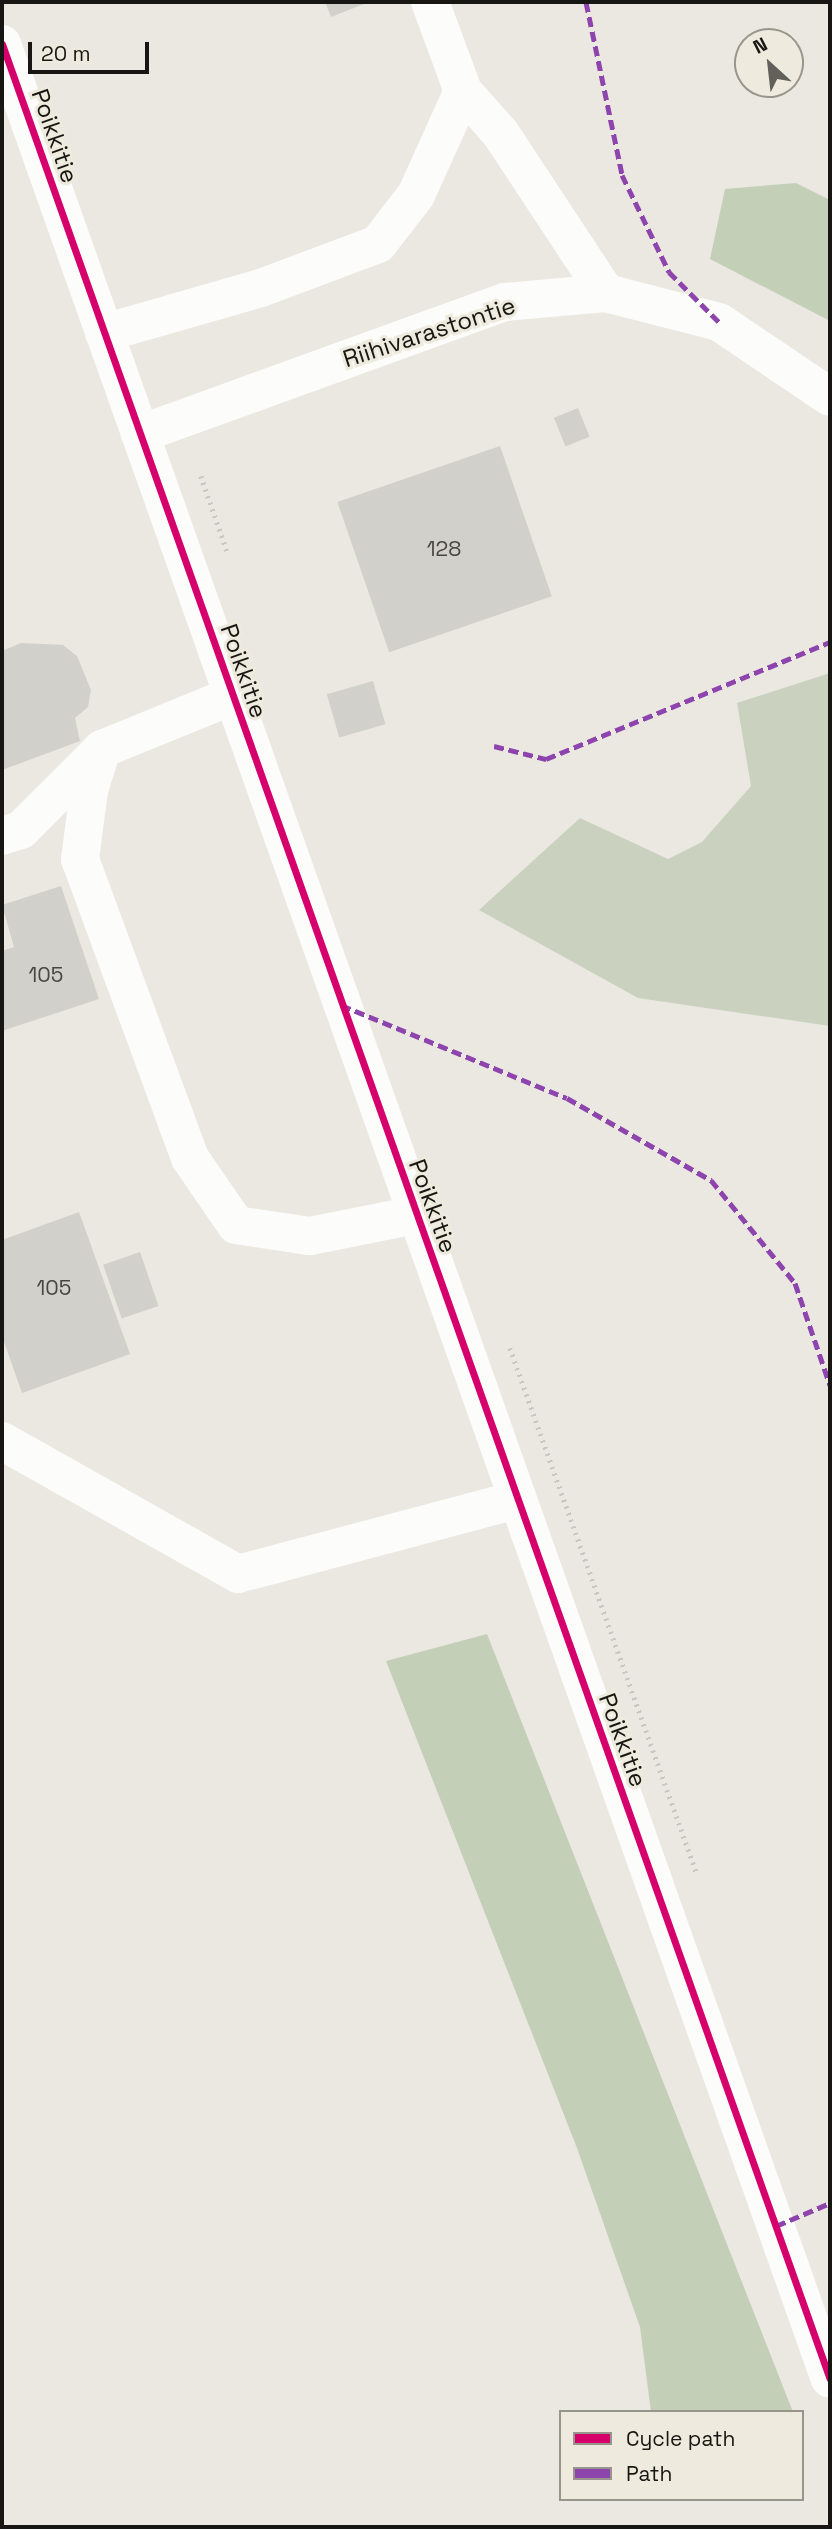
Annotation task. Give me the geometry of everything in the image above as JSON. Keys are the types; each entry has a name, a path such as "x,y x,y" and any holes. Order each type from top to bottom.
{"street":[{"path":"430,2 463,91 501,134 606,293"},
{"name":"Poikkitie","path":"2,44 415,1215 830,2379"},
{"path":"104,333 261,288 378,244 416,195 463,91"},
{"name":"Riihivarastontie","path":"140,433 505,302 606,293 719,322 830,397"},
{"path":"2,836 21,830 102,750 232,696"},
{"path":"102,750 89,790 80,859 190,1158 236,1225 310,1236 415,1215"},
{"path":"2,1441 238,1574 517,1500"}],"green space":[{"path":"796,183 830,200 830,321 710,259 725,189"},
{"path":"830,673 830,1026 638,998 479,910 580,818 668,859 702,842 751,786 737,703"},
{"path":"487,1634 792,2410 651,2410 640,2327 577,2148 386,1661"}],"building":[{"path":"325,2 369,2 331,17"},
{"path":"578,408 590,437 566,446 554,418"},
{"path":"500,446 552,596 389,652 337,502"},
{"path":"21,643 63,645 77,656 91,690 88,707 75,718 80,741 2,770 2,651"},
{"path":"373,681 385,724 339,737 327,694"},
{"path":"61,886 99,999 2,1031 2,951 14,947 2,905"},
{"path":"79,1212 130,1354 22,1393 2,1336 2,1240"},
{"path":"140,1252 159,1306 122,1319 103,1265"}],"marked path":[{"path":"586,2 622,175 669,272 719,322"},
{"path":"494,746 546,759 830,642"},
{"path":"341,1005 567,1098 711,1180 795,1283 830,1385"},
{"path":"776,2226 830,2203"}],"cycle path":[{"path":"2,44 830,2379"}]}
